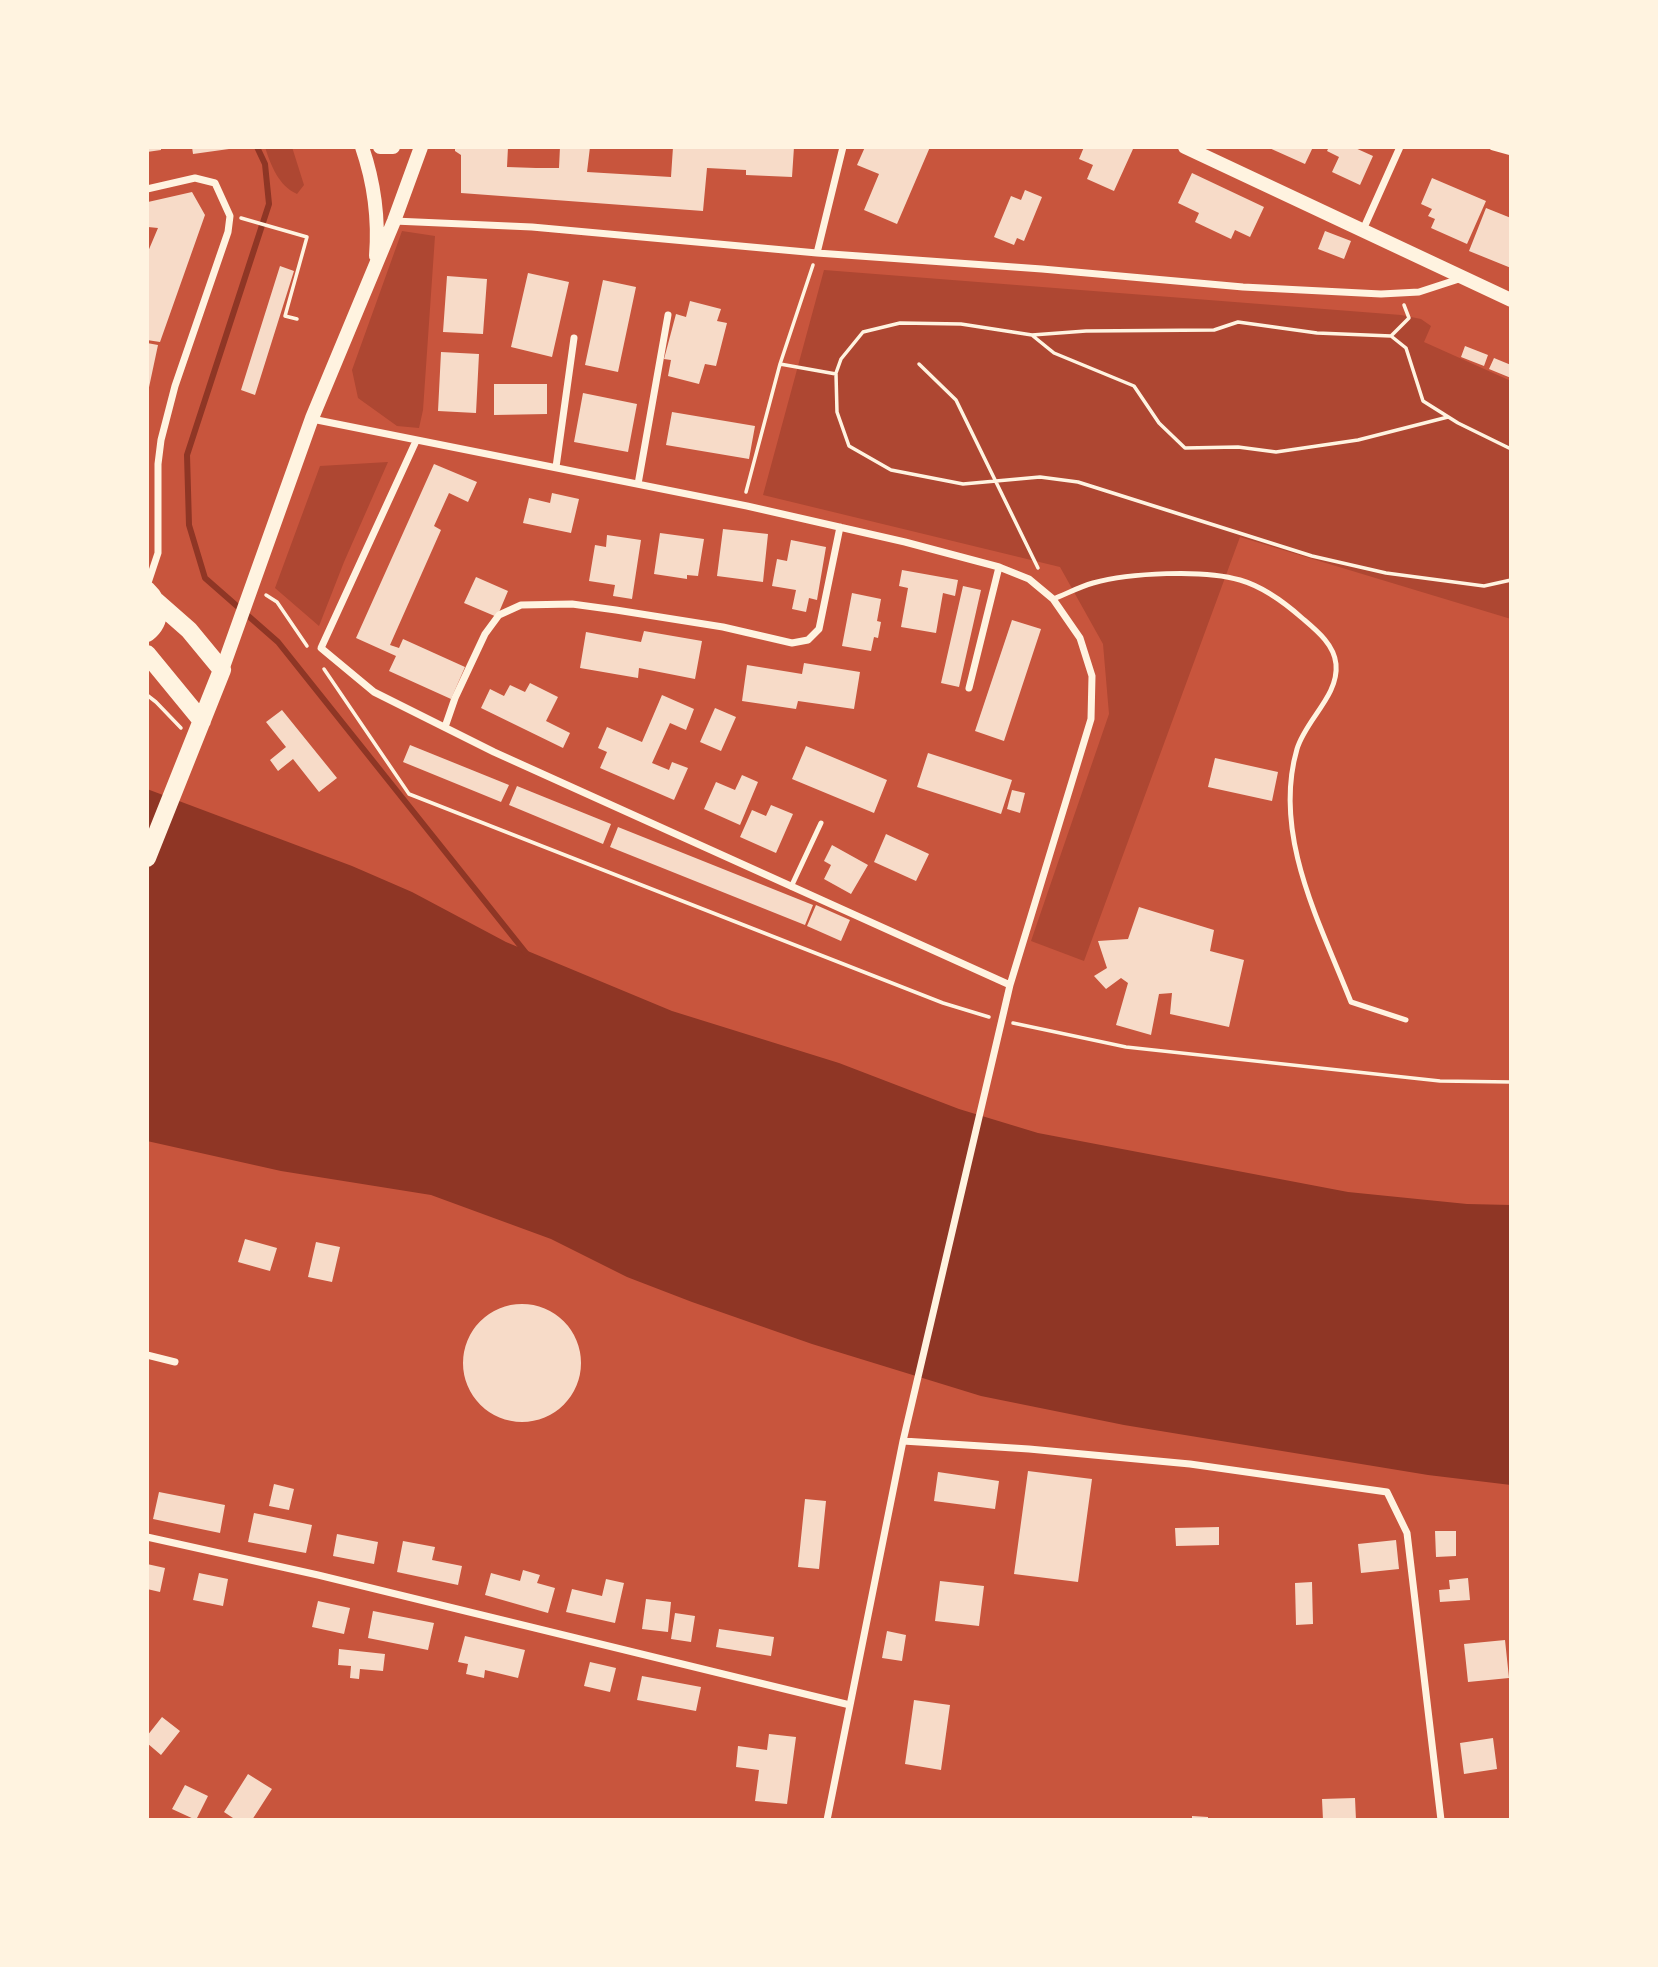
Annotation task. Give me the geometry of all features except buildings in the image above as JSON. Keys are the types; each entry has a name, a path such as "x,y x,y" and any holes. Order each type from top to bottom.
{"highway":[{"path":"147,633 158,618 150,592"},
{"path":"147,858 222,670 189,630 150,592"},
{"path":"147,653 202,720"}],"main road":[{"path":"362,147 377,219 375,270"},
{"path":"380,147 393,147"},
{"path":"222,670 312,418 345,335 375,270 421,147"},
{"path":"1185,147 1511,300"}],"street":[{"path":"817,253 843,147"},
{"path":"1362,232 1400,147"},
{"path":"1493,147 1511,152"},
{"path":"147,188 194,178 215,183 230,216 228,232 175,386 162,440 158,464 158,553 150,592"},
{"path":"394,221 532,228 1243,287 1399,294 1419,292 1463,278"},
{"path":"638,484 668,315"},
{"path":"556,467 573,338"},
{"path":"312,418 742,505 999,567 1029,579 1054,599 1080,638 1092,676 1091,719 1010,985 903,1441 827,1820"},
{"path":"416,441 321,648 374,692 494,752 1010,985"},
{"path":"445,727 485,634 499,615 521,605 572,604 723,627 792,643 808,640 819,629 840,527"},
{"path":"969,688 999,567"},
{"path":"147,1355 175,1362"},
{"path":"903,1441 1191,1464 1387,1492 1407,1533 1440,1820"},
{"path":"147,1537 331,1578 850,1705"}],"lane":[{"path":"1054,599 1093,583 1162,573 1204,574 1239,579 1270,593 1331,646 1336,662 1336,677 1325,701 1299,741 1291,770 1289,800 1299,866 1351,1002 1406,1020"},
{"path":"791,887 821,823"}],"path":[{"path":"244,219 307,237 285,316 297,319"},
{"path":"742,505 780,363 817,253"},
{"path":"1391,336 1409,318 1399,294"},
{"path":"1511,449 1423,401 1406,348 1391,336 1317,333 1238,322 1214,330 1086,331 1032,335 961,324 900,323 863,332 841,359 836,374 837,412 849,446 891,470 963,484 1040,477 1078,482 1312,556 1386,573 1483,586 1511,580"},
{"path":"1032,335 1054,353 1134,386 1159,423 1185,448 1238,447 1276,452 1358,440 1449,417"},
{"path":"780,363 836,374"},
{"path":"919,363 956,400 1036,560 1045,592"},
{"path":"147,695 156,702 191,747"}],"shaded area":[{"path":"265,147 292,147 304,185 297,194 281,181"},
{"path":"402,231 435,236 423,410 419,428 397,426 358,398 352,370"},
{"path":"824,270 1401,315 1421,319 1431,326 1424,342 1511,381 1511,619 1240,537 1084,961 1031,941 1109,714 1103,644 1060,567 763,495"},
{"path":"388,462 319,626 275,588 320,466"},
{"path":"147,789 352,866 412,892 506,942 672,1011 839,1063 959,1109 1038,1133 1348,1192 1467,1204 1511,1205 1511,1485 1428,1475 1124,1425 981,1396 812,1344 692,1302 627,1277 551,1239 431,1195 281,1171 147,1141"}],"waterway":[{"path":"257,147 265,164 269,204 187,455 189,525 205,578 278,642 526,953"}]}
